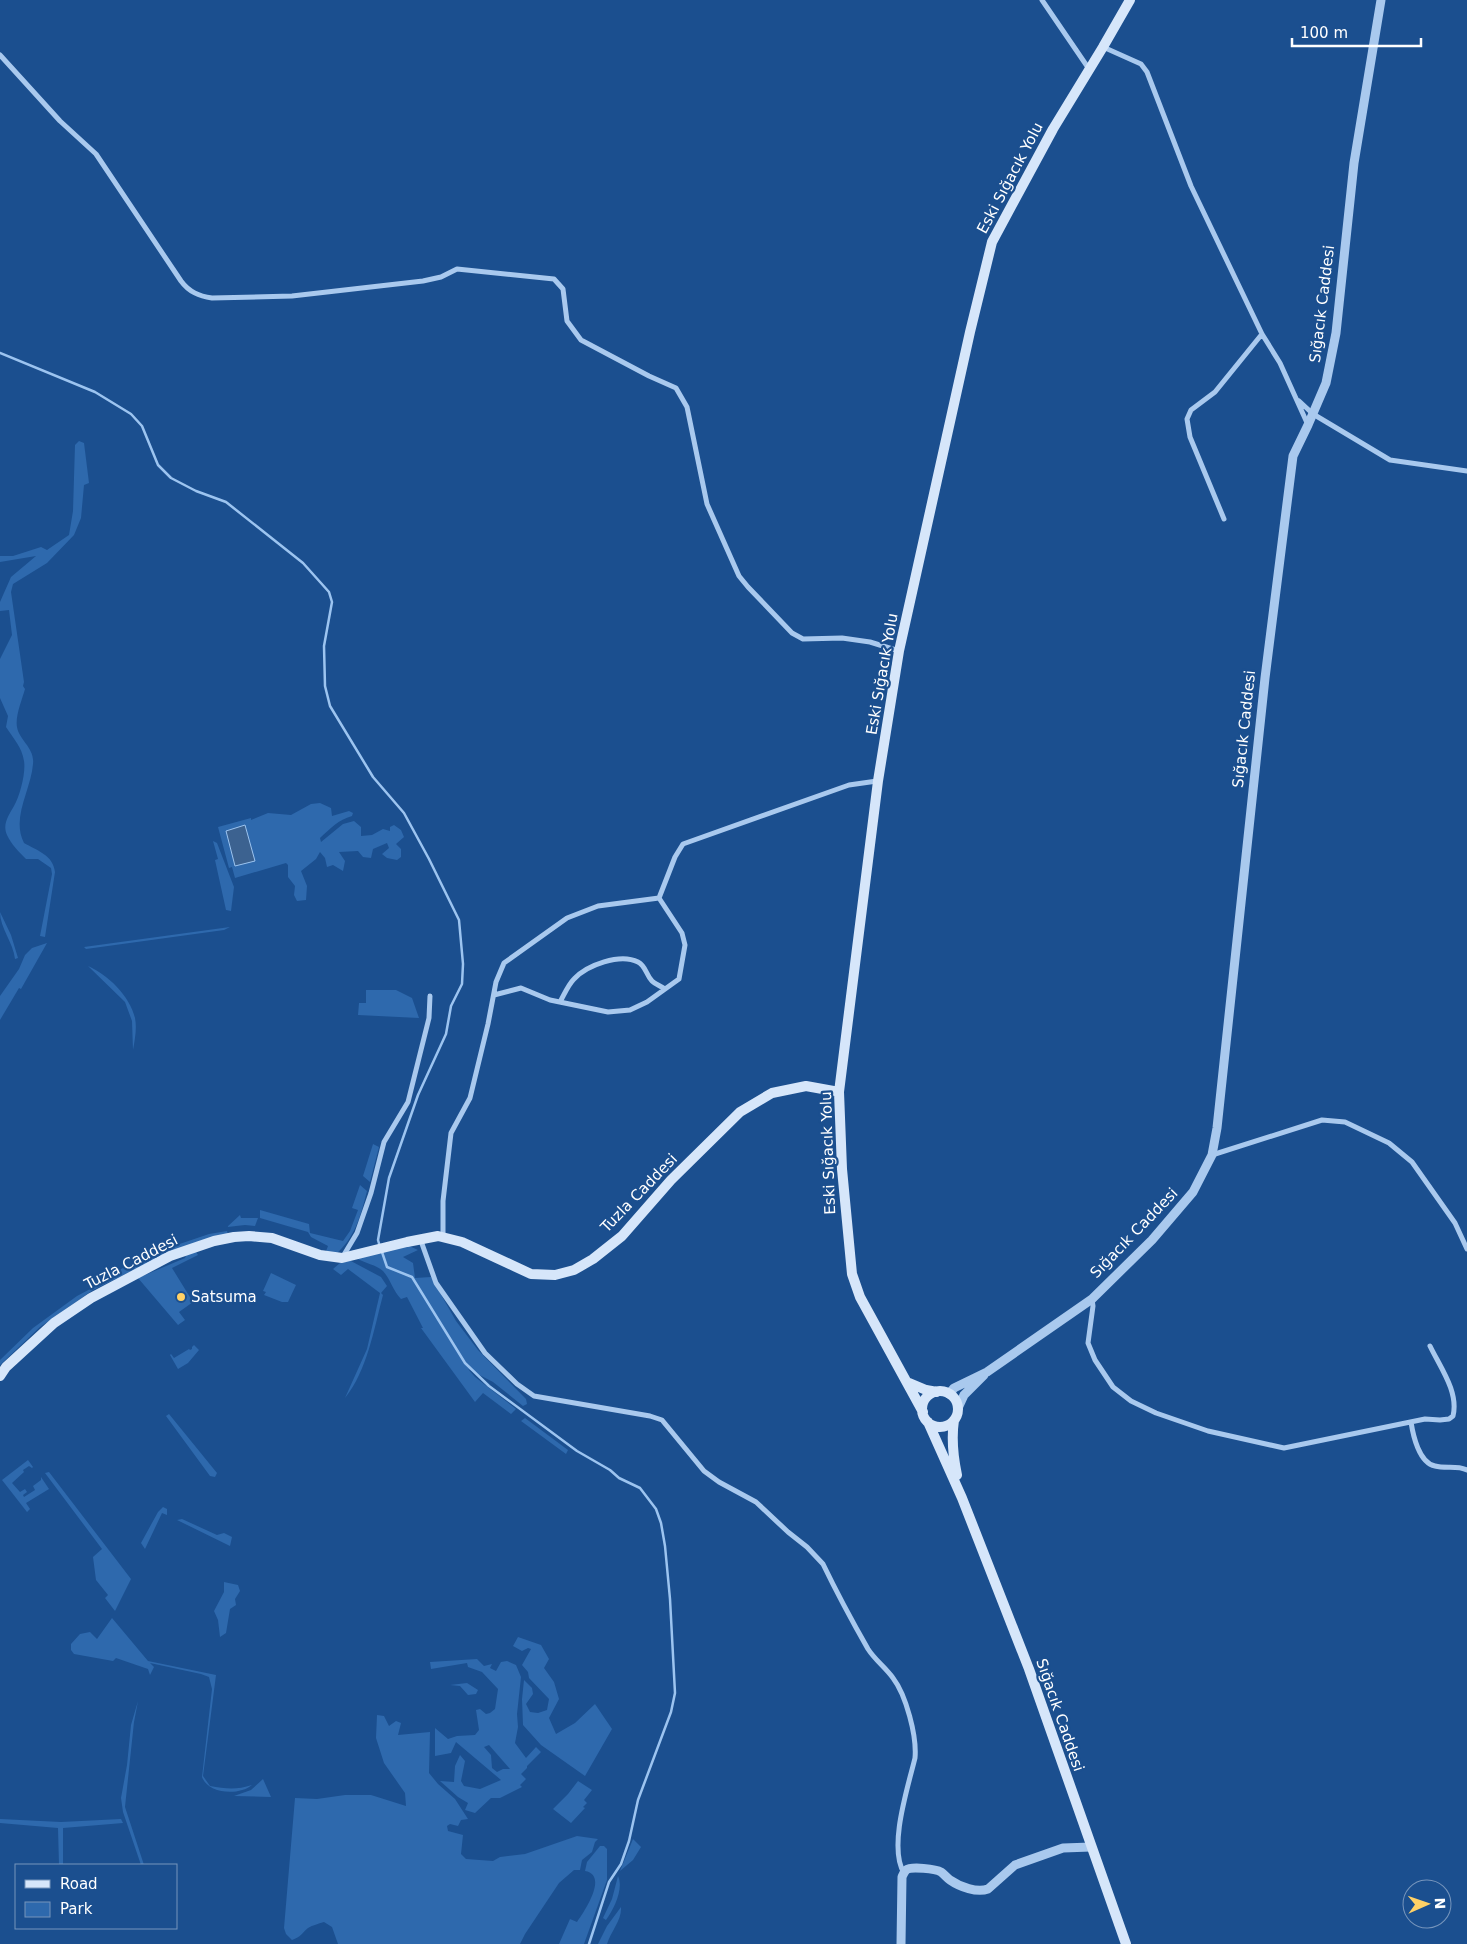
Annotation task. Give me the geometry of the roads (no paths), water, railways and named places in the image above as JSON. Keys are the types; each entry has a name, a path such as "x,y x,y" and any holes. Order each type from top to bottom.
{"main road":[{"name":"Eski Sığacık Yolu","path":"923,1412 860,1297 852,1274 842,1169 839,1092 878,781 899,650 992,242 1053,129 1090,70 1130,0"},
{"name":"Tuzla Caddesi","path":"0,1376 6,1367 54,1323 91,1298 170,1256 214,1241 234,1237 263,1236 282,1240 320,1255 342,1258 438,1236 462,1242 531,1274 555,1275 574,1270 593,1259 622,1236 671,1180 740,1112 772,1094 806,1086 839,1092"},
{"path":"907,1382 926,1390 948,1394 953,1397 958,1408 954,1420 952,1452 962,1498"},
{"path":"938,1392 928,1397 923,1407 923,1412 962,1498"},
{"path":"928,1422 938,1427 950,1424 954,1420"},
{"name":"Sığacık Caddesi","path":"962,1498 1029,1669 1126,1944"}],"street":[{"path":"1042,0 1090,70"},
{"name":"Sığacık Caddesi","path":"987,1372 1092,1299 1152,1240 1194,1192 1212,1155 1217,1128 1264,678 1292,456 1326,383 1336,333 1354,163 1381,0"},
{"path":"1103,47 1141,64 1147,72 1191,186 1262,334 1280,362 1308,425"},
{"path":"0,55 60,121 96,154 186,288 203,296 212,298 292,296 423,281 441,277 458,270 554,279 563,289 567,321 581,340 676,388 687,407 707,504 739,576 748,587 792,633 803,639 842,638 870,642 899,650"},
{"path":"1224,519 1190,437 1186,419 1191,410 1214,392 1262,334"},
{"path":"1296,399 1313,414 1390,460 1467,471"},
{"path":"659,898 675,857 683,844 849,785 878,781"},
{"path":"494,995 521,988 560,1002 608,1012 630,1010 647,1002 679,979 684,944 682,933 659,898"},
{"path":"443,1238 443,1201 451,1133 470,1098 496,982 504,963 567,918 598,906 659,898"},
{"path":"560,1002 573,979 599,962 628,959 639,963 645,968 652,980 665,989"},
{"path":"342,1258 357,1233 371,1193 384,1142 408,1102 429,1018 430,996"},
{"path":"1212,1155 1322,1120 1345,1122 1368,1131 1389,1143 1412,1162 1455,1223 1467,1249"},
{"path":"421,1240 436,1282 485,1353 517,1384 534,1396 650,1416 662,1420 704,1471 719,1482 756,1502 816,1555 823,1564 869,1650 878,1663 892,1676 910,1721 916,1747 915,1758 897,1840 900,1866 904,1873"},
{"path":"1092,1299 1093,1306 1088,1343 1095,1360 1113,1387 1131,1401 1156,1414 1208,1431 1284,1448 1425,1419 1449,1419 1453,1416 1454,1400 1452,1390 1430,1346"},
{"path":"948,1394 954,1388 987,1372"},
{"path":"958,1408 964,1395 987,1372"},
{"path":"1411,1422 1418,1447 1428,1463 1434,1466 1467,1470"},
{"path":"901,1944 902,1877 910,1868 927,1868 940,1871 951,1881 975,1891 982,1891 988,1889 1015,1865 1063,1848 1091,1847"}],"waterway":[{"path":"0,353 95,392 131,414 142,426 158,465 171,478 196,491 226,502 303,563 329,592 332,602 324,646 325,686 330,706 373,777 404,813 429,859 459,920 463,964 462,984 451,1006 446,1034 418,1095 389,1178 378,1240 380,1247"},
{"path":"382,1252 387,1267 412,1277 465,1363 489,1386 577,1451 610,1470 619,1478 640,1488 656,1509 661,1523 670,1599 675,1693 671,1712 638,1800 629,1841 621,1864 609,1882 589,1944"}],"place":[{"name":"Satsuma","path":"181,1297"}]}
